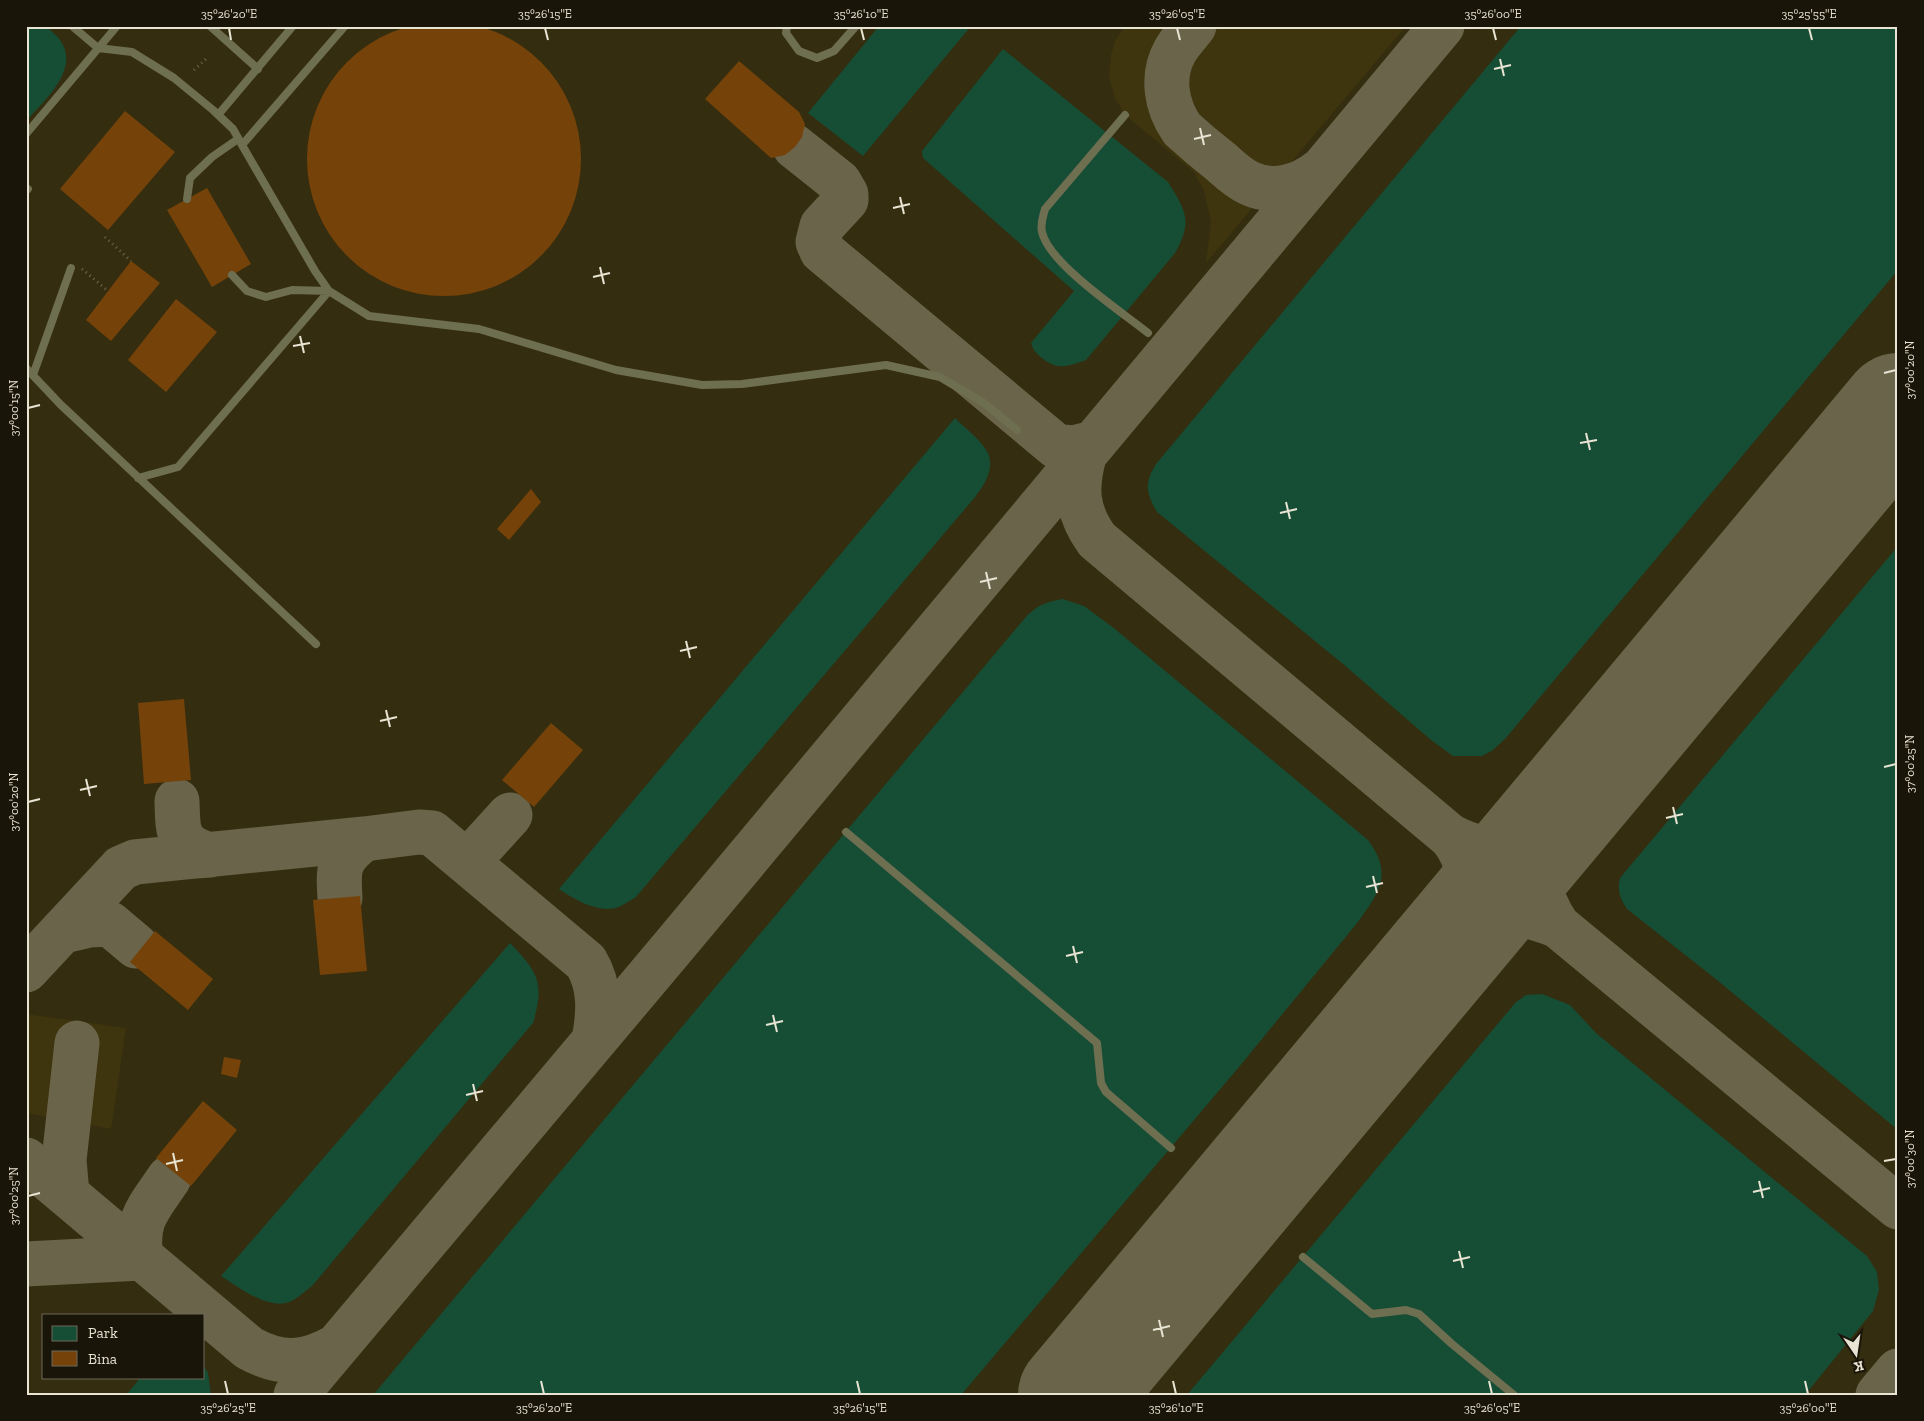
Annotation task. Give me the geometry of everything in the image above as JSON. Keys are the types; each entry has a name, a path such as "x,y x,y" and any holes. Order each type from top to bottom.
{"lane":[{"path":"72,26 98,48 132,52 174,78 233,129 329,291 369,316 480,329 616,370 702,385 742,384 886,365 940,377 984,403 1017,430"},
{"path":"26,134 117,26"},
{"path":"210,26 258,69"},
{"path":"218,115 293,26"},
{"path":"187,199 190,178 212,157 240,142 345,26"},
{"path":"787,26 786,33 799,51 817,58 834,51 854,27"},
{"path":"1125,114 1045,209 1041,222 1042,233 1049,247 1066,267 1148,333"},
{"path":"33,374 71,268"},
{"path":"232,275 247,292 266,297 292,290 329,291"},
{"path":"138,478 178,467 329,291"},
{"path":"26,368 60,404 316,644"},
{"path":"846,832 1097,1043 1101,1083 1106,1092 1171,1148"},
{"path":"1303,1257 1372,1314 1406,1310 1419,1314 1514,1395"}],"path":[{"path":"194,70 206,59"},
{"path":"105,237 131,261"},
{"path":"79,267 108,291"}],"shaded area":[{"path":"1125,26 1406,26 1206,263 1211,222 1204,191 1194,172 1125,115 1115,98 1109,77 1111,55 1115,41"},
{"path":"26,1014 126,1028 111,1129 26,1113"}],"green space":[{"path":"26,26 45,26 55,34 65,51 66,62 58,84 26,121"},
{"path":"879,26 971,26 863,156 808,113"},
{"path":"1521,26 1898,26 1898,270 1505,739 1493,750 1482,756 1453,756 1431,740 1343,664 1157,512 1149,493 1148,483 1156,464"},
{"path":"1003,49 1168,182 1185,216 1184,232 1175,253 1086,360 1069,365 1053,365 1036,353 1031,343 1074,291 923,158 922,151"},
{"path":"955,418 982,444 989,457 988,476 984,485 971,502 636,897 619,907 603,909 588,905 559,889"},
{"path":"1898,546 1898,1130 1717,980 1627,909 1621,898 1619,887 1620,878"},
{"path":"1063,599 1084,606 1115,629 1368,840 1376,852 1380,863 1381,882 1372,901 1358,922 1239,1067 961,1395 373,1395 1025,618 1042,605"},
{"path":"510,943 527,962 536,979 538,998 533,1023 312,1286 298,1297 281,1304 272,1303 254,1296 221,1276"},
{"path":"1542,994 1570,1005 1596,1033 1867,1256 1877,1272 1879,1290 1873,1311 1805,1395 1187,1395 1516,1002 1526,995"},
{"path":"205,1368 208,1373 211,1395 126,1395 140,1378 205,1378"}],"building":[{"path":"444,22 484,28 520,45 541,62 558,83 575,119 581,159 575,199 558,235 541,256 520,273 484,290 444,296 404,290 368,273 347,256 330,235 313,199 307,159 313,119 330,83 347,62 368,45 404,28"},
{"path":"739,61 799,112 805,124 802,137 795,147 785,155 771,158 705,99"},
{"path":"125,111 175,152 108,230 60,189"},
{"path":"207,188 251,264 212,287 167,210"},
{"path":"131,261 160,283 111,341 86,320"},
{"path":"176,299 217,332 166,392 128,360"},
{"path":"531,489 541,502 509,540 497,529"},
{"path":"184,699 191,780 144,784 138,703"},
{"path":"551,723 583,750 534,807 502,780"},
{"path":"360,896 367,971 320,975 313,900"},
{"path":"155,931 213,979 188,1010 130,962"},
{"path":"224,1057 241,1060 237,1078 221,1074"},
{"path":"203,1101 237,1130 191,1186 156,1158"}],"taxiway":[{"path":"1194,26 1175,51 1168,70 1167,91 1169,101 1182,129 1237,176 1258,187 1287,187 1305,180 1321,170"},
{"path":"296,1395 668,953 1442,26"},
{"path":"795,147 839,182 846,194 846,200 822,226 818,242 822,251 1056,446 1073,448 1093,443"},
{"path":"1085,453 1080,477 1079,498 1085,519 1097,540 1451,837 1458,847 1466,867 1470,900 1468,924 1493,917 1523,915 1558,926 1898,1207"},
{"path":"177,801 181,836 191,847 210,855 195,856"},
{"path":"480,848 510,815"},
{"path":"26,970 121,868 135,862 419,832 432,833 586,962 591,971 598,1000 594,1041"},
{"path":"1544,833 1540,859 1540,881 1545,903 1558,926"},
{"path":"1451,837 1474,846 1489,849 1513,845 1544,833"},
{"path":"340,898 339,879 341,864 349,852 364,839"},
{"path":"70,923 63,931 89,925 110,924 136,946"},
{"path":"67,1194 64,1160 77,1043"},
{"path":"26,1160 249,1348 272,1358 293,1360 314,1356 337,1346"},
{"path":"26,1264 141,1258 140,1233 142,1223 150,1206 169,1178"},
{"path":"1878,1395 1898,1371"}],"runway":[{"path":"1074,1395 1898,409"}]}
